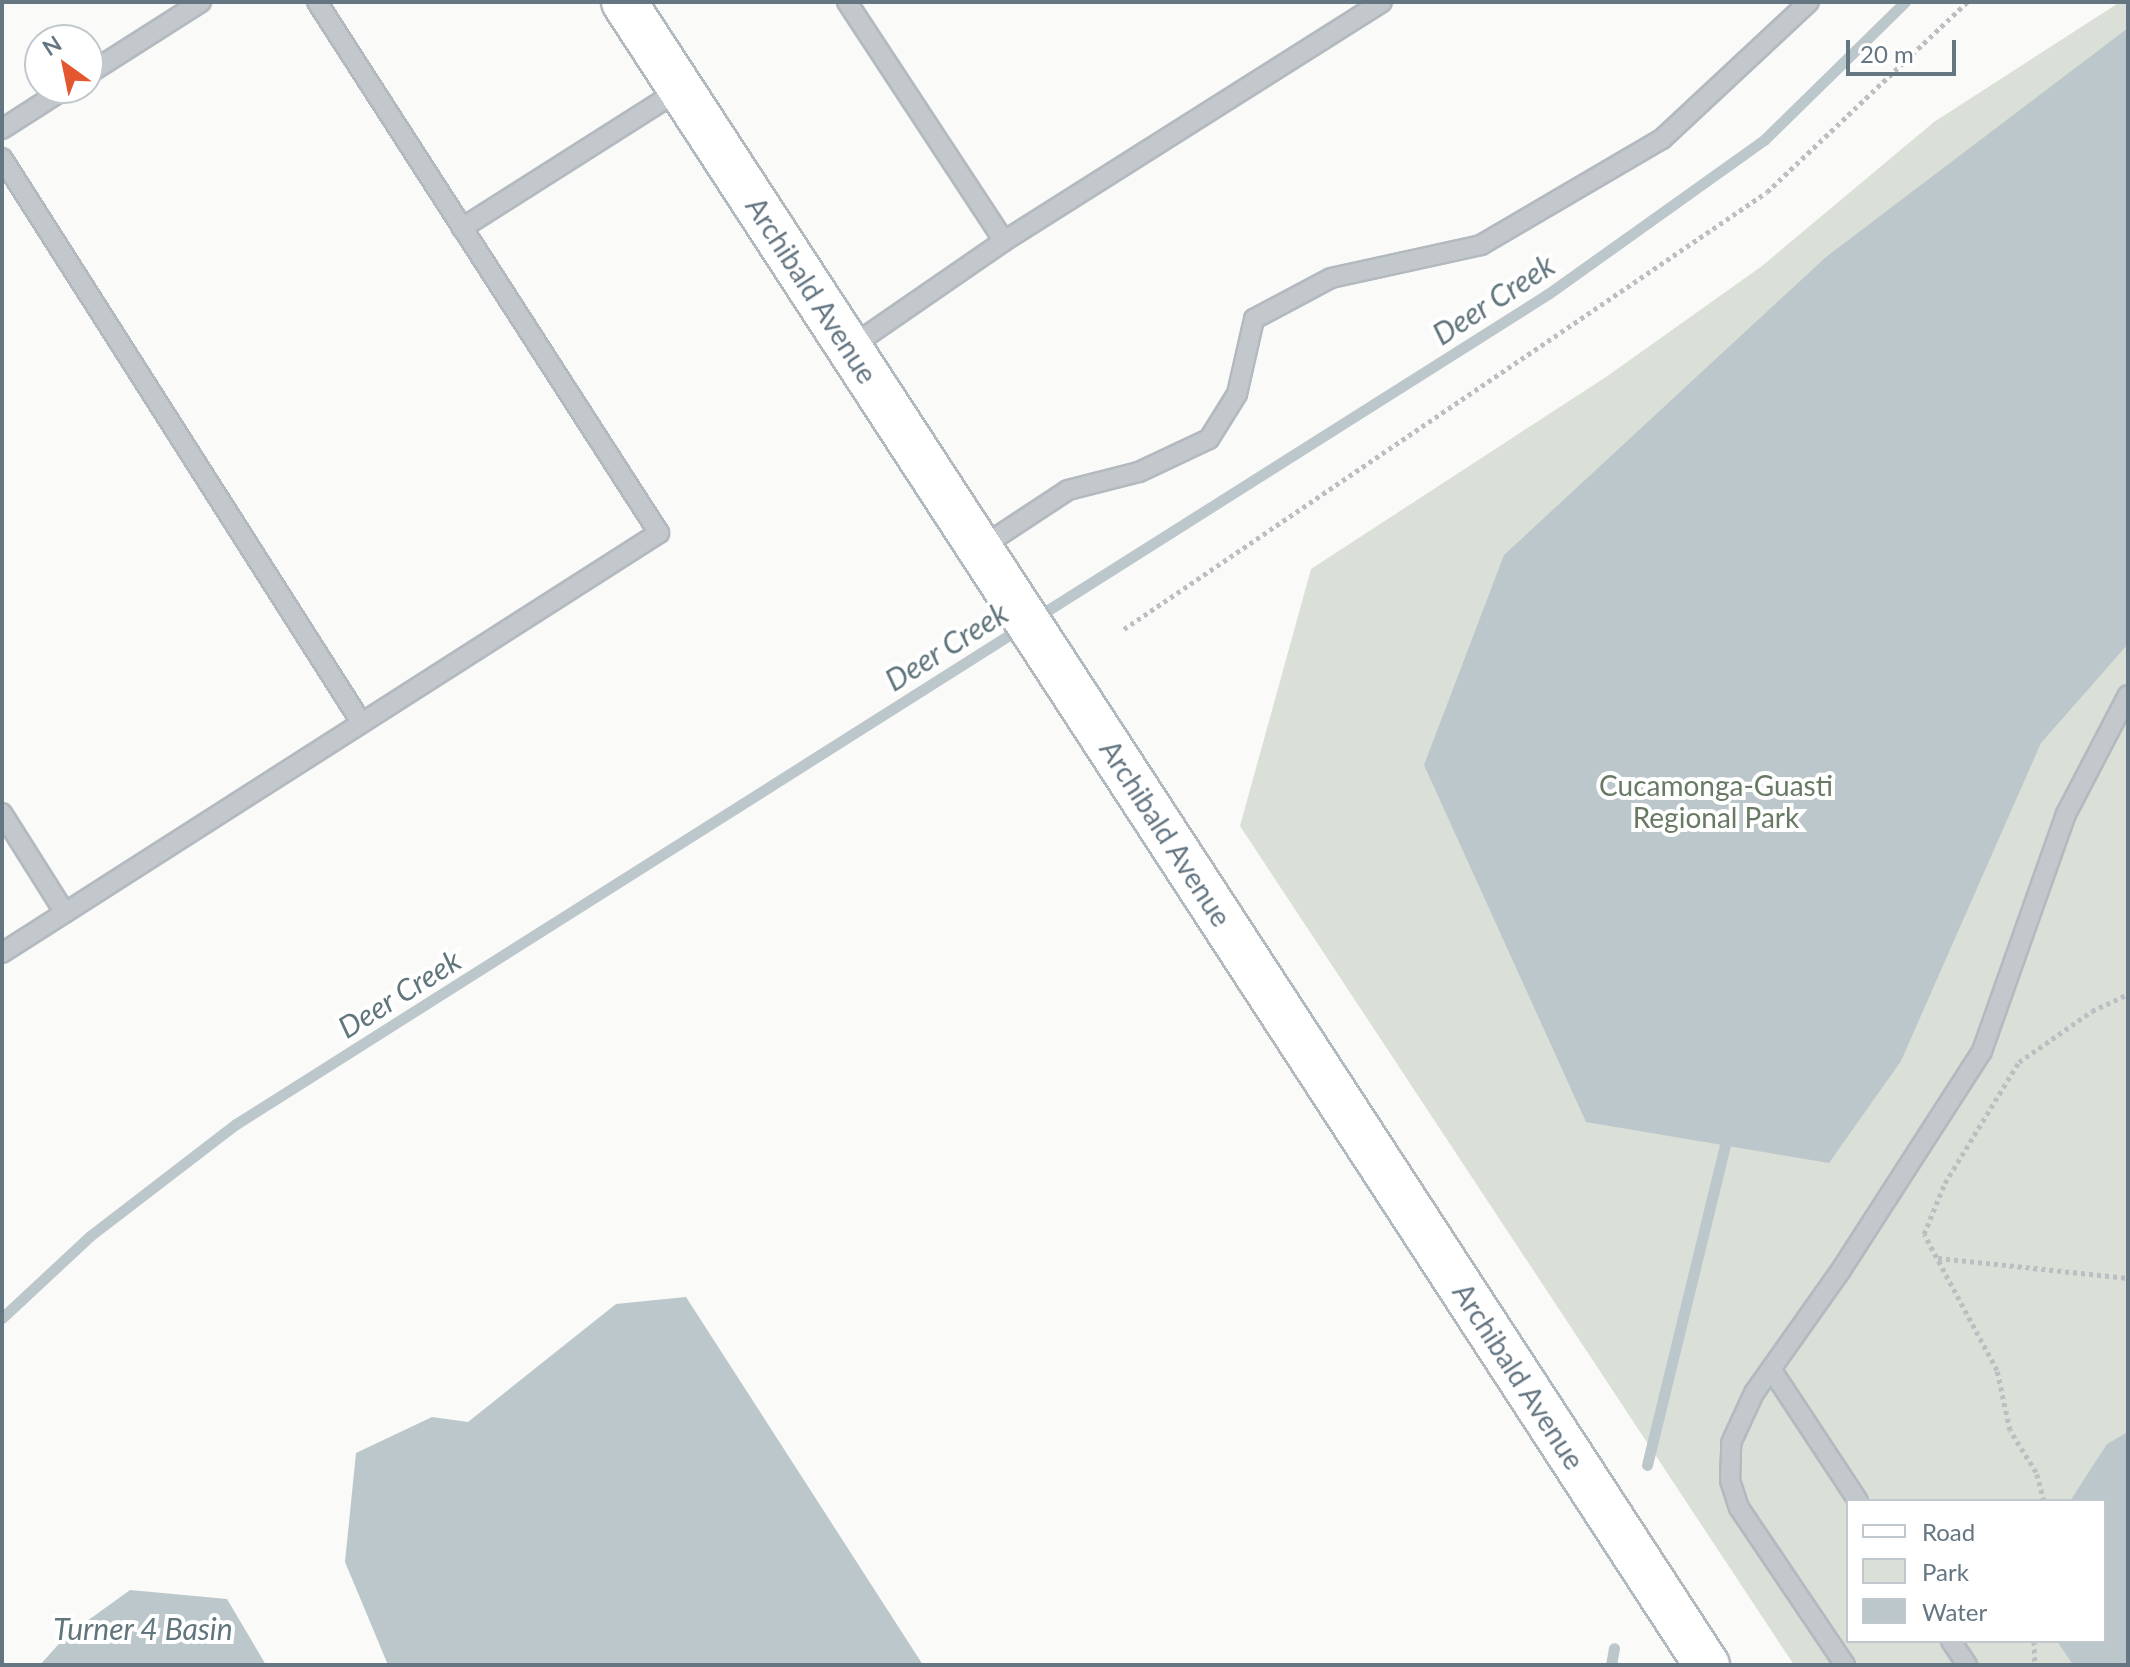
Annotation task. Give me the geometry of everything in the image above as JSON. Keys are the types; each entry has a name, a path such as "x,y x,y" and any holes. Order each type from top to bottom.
{"main road":[{"name":"Archibald Avenue","path":"624,2 1707,1665"}],"lane":[{"path":"104,64 201,2"},
{"path":"2,953 659,533 317,2"},
{"path":"847,2 1004,241"},
{"path":"849,348 1004,241 1382,2"},
{"path":"980,548 1068,490 1139,472 1209,439 1237,394 1254,319 1331,278 1481,245 1662,139 1809,2"},
{"path":"462,228 681,89"},
{"path":"2,129 41,104"},
{"path":"2,158 361,722"},
{"path":"1845,1665 1739,1508 1730,1481 1731,1443 1754,1393 1982,1051 2066,814 2128,695"},
{"path":"2,813 65,913"},
{"path":"1771,1369 1857,1499"},
{"path":"1952,1643 1967,1665"}],"path":[{"path":"1124,629 1767,192 1967,2"},
{"path":"2043,1499 2036,1472 2010,1430 1997,1370 1924,1234 1945,1183 2019,1062 2092,1011 2128,994"},
{"path":"1937,1258 2128,1278"},
{"path":"2034,1643 2035,1665"}],"green space":[{"name":"Cucamonga-Guasti Regional Park","path":"2120,2 2128,2 2128,1665 1794,1665 1240,826 1311,569 1606,377 1762,266 1934,122"}],"water":[{"path":"2128,28 2128,644 2041,743 1901,1061 1829,1163 1586,1122 1424,765 1504,555 1826,257"},
{"path":"686,1297 923,1665 388,1665 345,1562 356,1453 432,1417 468,1422 616,1304"},
{"path":"2128,1432 2128,1665 2073,1665 2058,1643 2106,1643 2106,1499 2071,1499 2107,1444"},
{"name":"Turner 4 Basin","path":"130,1590 227,1599 266,1665 40,1665 65,1637"}],"waterway":[{"name":"Deer Creek","path":"1037,617 1548,294 1764,140 1905,2"},
{"name":"Deer Creek","path":"2,1318 90,1236 236,1124 1022,627"},
{"path":"1647,1465 1725,1146"},
{"path":"1611,1665 1614,1648"}]}
